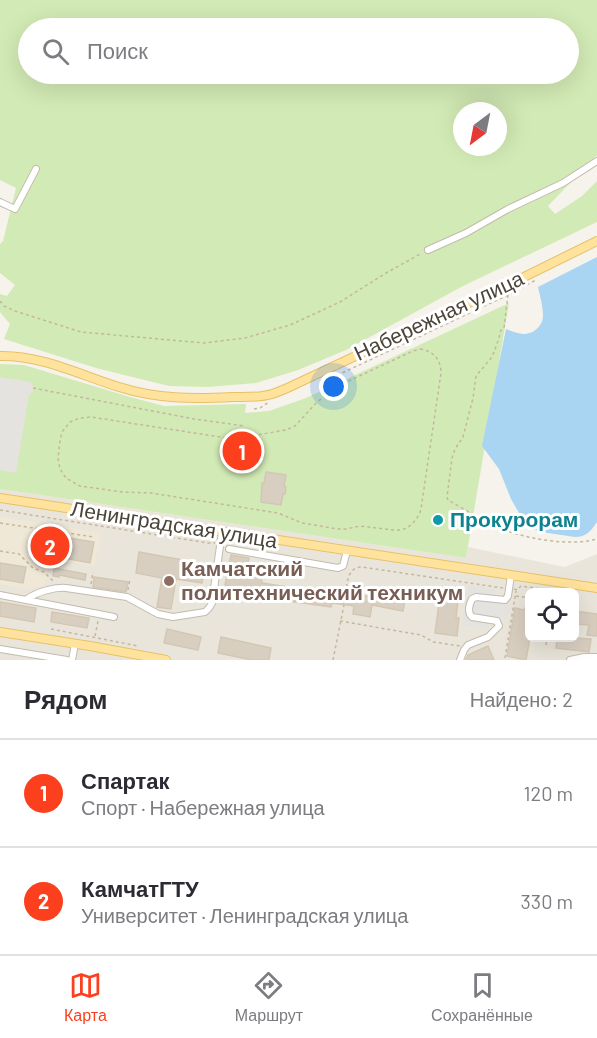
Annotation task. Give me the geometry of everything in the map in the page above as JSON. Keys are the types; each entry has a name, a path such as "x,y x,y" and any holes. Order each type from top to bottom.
{"main road":[{"name":"Набережная улица","path":"0,356 40,361 150,396 185,399 266,395 292,386 597,241"},
{"name":"Ленинградская улица","path":"0,498 597,588"},
{"path":"0,632 160,660"}],"street":[{"path":"428,250 563,183 597,161"},
{"path":"0,202 15,209 36,170"},
{"path":"27,599 60,587 127,597 158,614 173,617 205,612 212,603 222,532"},
{"path":"230,549 338,568 343,567 346,551"},
{"path":"460,660 467,646 488,636 497,629 499,623 495,620 472,616 469,612 471,600 476,597 504,601 513,589 511,575"},
{"path":"0,595 114,617"},
{"path":"72,660 75,644"},
{"path":"0,649 67,660"},
{"path":"570,660 597,657"}],"path":[{"path":"0,301 4,306 15,311 81,332 204,343 245,338 290,325 340,302 428,250"},
{"path":"315,383 342,373 538,279"},
{"path":"508,295 504,328 501,330 492,357 476,376 463,437 452,459 448,500 510,531 559,542 597,539"},
{"path":"424,350 436,357 442,371 420,513 411,525 400,530 360,526 337,529 300,523 278,513 152,493 82,487 72,483 62,472 57,458 62,432 73,420 84,417 233,439 288,430 295,427 317,402 340,385 413,351 424,350"},
{"path":"33,388 245,426"},
{"path":"254,409 271,401"},
{"path":"0,510 208,543"},
{"path":"0,523 94,537"},
{"path":"0,551 19,554 33,568 44,572 60,587"},
{"path":"345,599 349,575 356,567 513,589 521,586 535,588"},
{"path":"90,591 93,572"},
{"path":"127,597 130,578"},
{"path":"506,658 516,596 513,589"},
{"path":"516,596 525,597"},
{"path":"333,660 344,605"},
{"path":"507,616 512,617"},
{"path":"94,638 98,621"},
{"path":"340,621 421,636 433,642 467,646"},
{"path":"51,629 138,646"}],"shaded area":[{"path":"0,377 31,382 33,386 33,391 29,395 16,473 0,470"},
{"path":"0,489 466,558 468,547 565,567 597,554 597,660 0,660"},
{"path":"0,517 102,533 94,566 51,559 44,586 27,589 0,584"},
{"path":"468,585 495,589 495,596 510,598 507,619 490,617 488,629 462,626"}],"green space":[{"path":"0,0 597,0 597,155 548,206 555,214 582,196 597,181 597,222 463,286 346,350 298,370 256,383 208,387 169,386 96,368 4,339 10,324 0,312 0,294 7,296 15,285 0,273 0,244 3,241 16,188 0,180"},
{"path":"509,303 466,558 0,489 0,364 24,365 164,406 246,404 245,413 269,411 306,398"}],"water":[{"path":"597,257 597,522 588,533 575,537 532,529 519,513 499,469 482,446 506,329 522,334 534,331 540,326 543,316 538,287"}],"building":[{"path":"266,472 286,475 285,494 283,494 281,505 261,502 262,483 264,483"},
{"path":"40,533 94,542 90,563 36,553"},
{"name":"Камчатский политехнический техникум","path":"139,552 205,564 202,583 176,579 171,609 157,607 162,578 136,573"},
{"path":"231,555 249,558 246,571 261,576 262,583 333,594 332,597 355,600 356,594 405,600 403,611 372,605 370,617 353,614 354,606 332,603 331,607 259,597 260,593 225,585"},
{"path":"0,563 26,567 23,583 0,579"},
{"path":"54,568 86,574 85,580 53,576"},
{"path":"94,577 128,582 126,592 93,587"},
{"path":"441,589 459,592 456,618 459,618 457,636 435,633"},
{"path":"0,602 36,608 34,622 0,616"},
{"path":"515,608 525,608 525,642 529,642 526,660 507,656"},
{"path":"52,612 89,618 87,628 51,622"},
{"path":"579,612 597,614 597,636 587,635 589,625 579,624"},
{"path":"167,629 201,637 198,650 164,643"},
{"path":"221,637 271,648 269,660 252,660 218,653"},
{"path":"579,638 591,639 589,652 556,648 557,642 579,642"},
{"path":"488,646 494,660 466,660 468,655"}],"place":[{"name":"Спартак","path":"242,451"},
{"name":"Прокурорам","path":"438,520"},
{"name":"КамчатГТУ","path":"50,546"},
{"name":"Камчатский политехнический техникум","path":"169,581"}]}
